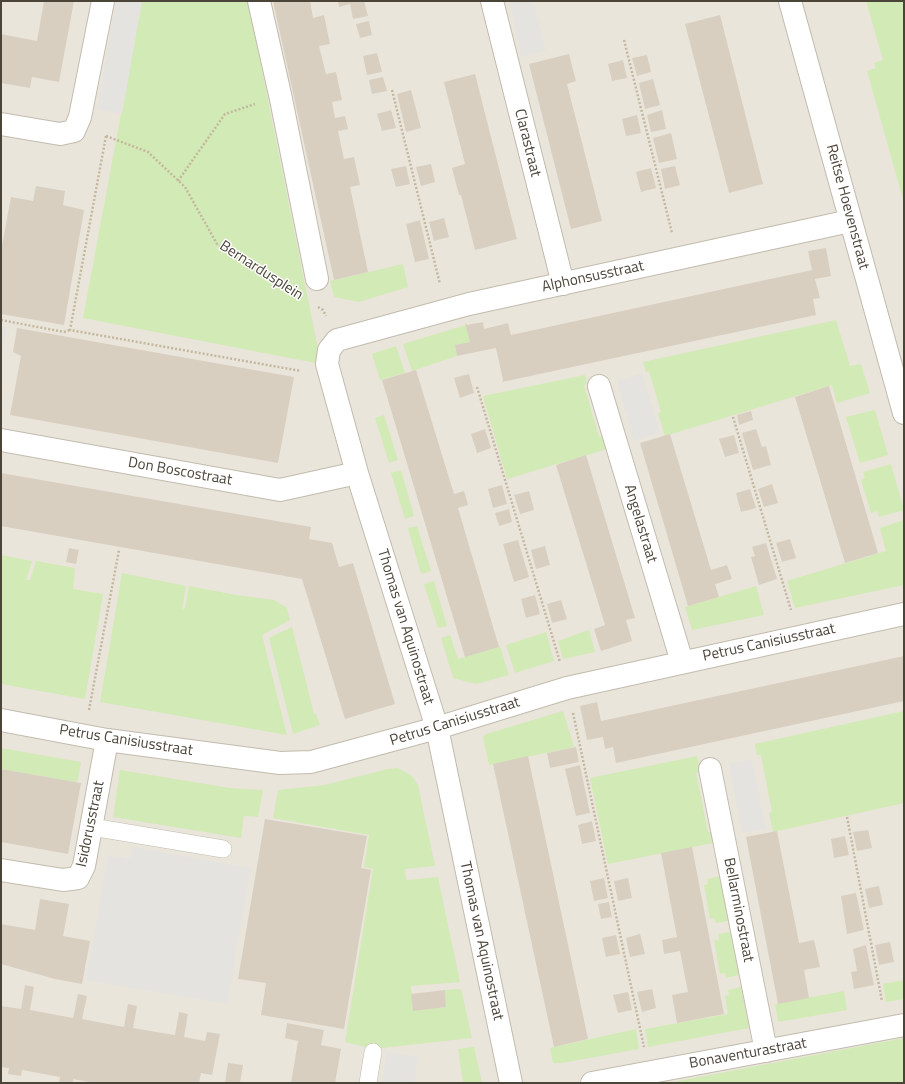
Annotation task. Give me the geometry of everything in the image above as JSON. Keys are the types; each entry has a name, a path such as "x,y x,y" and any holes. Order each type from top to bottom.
{"street":[{"path":"1,124 60,134 74,131 80,117 103,1"},
{"name":"Bernardusplein","path":"259,1 281,99 317,279"},
{"name":"Clarastraat","path":"492,1 563,284"},
{"name":"Reitse Hoevenstraat","path":"790,1 904,413"},
{"name":"Alphonsusstraat","path":"337,340 469,304 850,221"},
{"name":"Thomas van Aquinostraat","path":"337,340 329,350 327,364 358,473 437,728 511,1083"},
{"name":"Angelastraat","path":"599,386 682,662"},
{"name":"Don Boscostraat","path":"1,440 280,490 358,473"},
{"name":"Petrus Canisiusstraat","path":"1,720 107,740 280,763 303,762 337,756 437,728 568,688 904,614"},
{"name":"Isidorusstraat","path":"1,870 63,880 78,878 84,866 107,740"},
{"name":"Bellarminostraat","path":"710,769 766,1051"},
{"name":"Bonaventurastraat","path":"592,1083 896,1027"}],"lane":[{"path":"92,826 223,849"},
{"path":"368,1083 373,1052"}],"path":[{"path":"624,40 678,259"},
{"path":"392,90 447,310"},
{"path":"178,181 225,114 246,106 281,99"},
{"path":"70,330 106,136"},
{"name":"Bernardusplein","path":"115,140 148,152 185,187 217,244 252,268 297,294"},
{"name":"Bernardusplein","path":"316,306 323,310 337,340"},
{"path":"1,320 64,332 70,330 331,376"},
{"path":"477,387 568,688 649,1072"},
{"path":"733,417 799,636"},
{"path":"85,736 119,550"},
{"path":"847,817 896,1027"}],"shaded area":[{"path":"1,1 904,1 904,1083 1,1083"},
{"path":"116,1 142,1 122,114 97,109"},
{"path":"509,1 533,1 546,50 522,57"},
{"path":"1,326 7,327 1,363"},
{"path":"642,373 660,433 634,441 617,381"},
{"path":"752,759 766,829 742,833 729,764"},
{"path":"132,847 251,868 227,1004 86,980 108,855 130,859"},
{"path":"387,1052 418,1057 414,1083 382,1083"}],"green space":[{"path":"142,1 248,1 321,364 83,318"},
{"path":"866,1 904,1 904,203 867,71 876,68 874,63 883,60"},
{"path":"403,264 408,287 359,302 334,297 330,281"},
{"path":"836,320 850,366 861,364 870,393 837,403 832,385 665,436 658,413 661,412 649,371 646,372 643,362"},
{"path":"466,325 470,342 455,345 457,356 412,371 403,344"},
{"path":"396,346 405,373 380,380 372,354"},
{"path":"585,375 587,384 584,385 599,437 603,436 607,449 507,479 483,396"},
{"path":"875,410 888,455 860,463 846,417"},
{"path":"384,415 398,460 389,463 375,418"},
{"path":"891,464 904,510 879,517 877,511 871,513 861,480 865,478 863,472"},
{"path":"401,470 414,516 405,519 391,473"},
{"path":"904,520 904,585 795,608 787,581 886,551 880,528"},
{"path":"417,526 431,571 421,574 408,528"},
{"path":"1,555 32,561 26,580 30,580 36,561 75,568 73,589 103,594 85,699 1,684"},
{"path":"122,573 186,586 182,609 185,608 189,586 236,595 274,600 287,608 290,620 262,635 287,735 100,702"},
{"path":"434,581 447,626 438,628 424,584"},
{"path":"756,586 764,615 692,630 685,607"},
{"path":"292,627 314,714 316,714 320,725 293,734 269,638"},
{"path":"589,630 595,652 563,659 558,641"},
{"path":"546,632 554,661 515,673 506,645"},
{"path":"450,635 458,659 500,646 509,675 476,684 453,678 441,638"},
{"path":"563,711 574,747 489,765 483,737 486,734"},
{"path":"904,711 904,803 773,832 769,813 772,812 761,755 757,755 755,744"},
{"path":"1,748 81,762 78,779 76,782 1,769"},
{"path":"697,756 700,772 696,773 708,832 711,832 713,843 608,864 590,778"},
{"path":"398,768 412,776 418,785 435,866 405,869 406,880 438,877 460,982 411,986 413,1011 446,1007 445,990 461,989 472,1038 373,1049 345,1042 373,869 364,867 369,835 273,818 278,790 324,785 388,769"},
{"path":"120,770 230,788 263,790 258,817 244,816 241,838 113,817"},
{"path":"720,876 728,921 716,923 714,918 710,919 704,885 708,884 707,879"},
{"path":"730,932 739,975 726,978 725,973 720,974 714,940 719,940 718,934"},
{"path":"904,980 904,999 886,1002 883,984"},
{"path":"741,987 749,1028 648,1047 645,1029 728,1014 725,996 729,995 728,990"},
{"path":"844,991 847,1010 778,1022 775,1004"},
{"path":"636,1029 639,1049 562,1063 553,1063 550,1048"},
{"path":"904,1038 904,1083 668,1083"},
{"path":"474,1047 482,1083 463,1083 458,1049"}],"building":[{"path":"44,1 74,1 59,82 32,77 30,88 1,83 1,34 37,41"},
{"path":"273,1 310,1 313,18 324,15 330,44 319,46 326,74 336,72 342,100 332,102 335,118 345,116 348,129 338,131 344,159 354,157 360,185 350,187 368,272 334,280"},
{"path":"338,1 364,1 368,16 353,19 350,4 339,7"},
{"path":"720,15 763,184 729,193 685,24"},
{"path":"369,21 372,35 360,38 356,24"},
{"path":"377,53 382,72 367,75 363,56"},
{"path":"569,54 576,81 567,84 602,221 571,229 529,64"},
{"path":"647,55 651,72 637,76 632,58"},
{"path":"623,60 627,78 612,81 608,64"},
{"path":"475,74 517,239 475,250 461,195 459,195 452,168 465,164 444,82"},
{"path":"383,77 387,91 372,94 369,80"},
{"path":"653,79 660,105 645,109 639,83"},
{"path":"411,90 421,128 406,132 397,94"},
{"path":"391,110 396,128 382,131 377,114"},
{"path":"662,110 666,129 651,132 647,115"},
{"path":"637,115 641,133 626,136 622,119"},
{"path":"671,133 677,159 659,163 653,138"},
{"path":"431,164 435,182 421,186 416,167"},
{"path":"406,166 410,184 396,187 391,169"},
{"path":"675,166 680,185 665,189 661,169"},
{"path":"651,168 656,188 641,192 636,172"},
{"path":"36,186 65,191 63,205 84,210 64,325 1,314 1,251 11,197 33,201"},
{"path":"444,218 449,237 434,241 429,222"},
{"path":"420,220 429,259 415,262 406,224"},
{"path":"826,248 831,276 815,279 820,298 813,299 816,315 502,382 503,380 496,348 457,356 455,345 470,342 465,323 467,325 483,322 484,329 508,323 511,335 812,270 808,251"},
{"path":"17,328 294,377 278,463 10,415 21,356 13,352"},
{"path":"416,370 454,494 464,491 468,505 458,508 499,647 465,657 382,380"},
{"path":"469,374 474,393 460,398 454,378"},
{"path":"829,386 878,553 845,563 795,397"},
{"path":"751,411 753,420 739,425 737,415"},
{"path":"485,429 491,448 477,453 471,434"},
{"path":"756,429 762,447 766,446 771,465 753,470 742,433"},
{"path":"670,434 711,570 727,565 732,579 715,584 719,597 688,606 640,443"},
{"path":"734,435 739,453 725,457 719,439"},
{"path":"586,455 635,618 626,620 632,641 601,651 594,629 605,625 556,465"},
{"path":"1,473 311,527 309,539 332,543 339,567 353,563 395,704 345,719 302,579 1,526"},
{"path":"772,484 778,503 764,507 758,489"},
{"path":"502,485 507,504 493,508 488,489"},
{"path":"750,489 756,508 741,512 736,493"},
{"path":"529,491 534,510 520,514 514,495"},
{"path":"509,509 512,522 499,526 495,513"},
{"path":"790,539 796,558 782,562 776,543"},
{"path":"518,540 529,577 514,582 503,544"},
{"path":"766,543 777,579 759,585 751,557 755,556 752,547"},
{"path":"545,546 550,565 536,569 531,550"},
{"path":"69,548 79,550 76,564 66,562"},
{"path":"535,595 540,614 526,618 521,599"},
{"path":"561,600 567,619 552,623 547,604"},
{"path":"904,656 904,701 616,763 613,747 605,749 603,737 587,740 580,706 597,702 601,721"},
{"path":"576,747 579,762 550,768 547,753"},
{"path":"528,756 588,1039 554,1047 493,764"},
{"path":"580,765 590,813 576,816 565,769"},
{"path":"1,769 81,783 68,854 1,842"},
{"path":"265,819 367,836 361,868 371,870 344,1029 261,1015 266,983 238,979"},
{"path":"592,821 596,841 582,844 578,825"},
{"path":"868,830 872,848 857,851 853,832"},
{"path":"777,831 799,943 814,940 820,967 804,970 809,998 778,1004 746,837"},
{"path":"845,836 849,855 834,858 831,839"},
{"path":"692,847 724,1014 677,1023 672,995 688,992 680,951 664,954 662,940 677,937 661,853"},
{"path":"604,878 608,898 594,901 590,881"},
{"path":"628,878 632,898 618,901 614,881"},
{"path":"879,886 883,905 869,908 865,889"},
{"path":"856,893 864,930 847,934 841,896"},
{"path":"40,899 69,904 63,936 90,941 82,984 55,979 1,964 1,924 35,930"},
{"path":"609,902 612,917 601,919 598,904"},
{"path":"640,934 645,954 630,957 626,938"},
{"path":"616,935 620,954 606,957 602,938"},
{"path":"890,942 894,962 879,965 875,945"},
{"path":"866,945 874,985 854,989 851,972 857,971 853,949"},
{"path":"25,985 34,987 30,1010 73,1018 78,994 87,996 82,1019 124,1027 128,1004 137,1006 133,1028 175,1035 179,1012 188,1014 184,1037 205,1041 207,1032 220,1034 212,1075 201,1073 199,1083 94,1083 73,1079 73,1083 59,1083 60,1077 22,1070 21,1076 8,1074 9,1068 1,1067 1,1006 21,1009"},
{"path":"652,989 656,1008 642,1012 637,992"},
{"path":"445,990 446,1007 413,1011 411,994"},
{"path":"628,992 632,1010 618,1013 613,995"},
{"path":"287,1023 324,1030 321,1045 341,1049 335,1083 291,1083 298,1041 285,1038"},
{"path":"228,1063 243,1065 240,1083 225,1083"}]}
